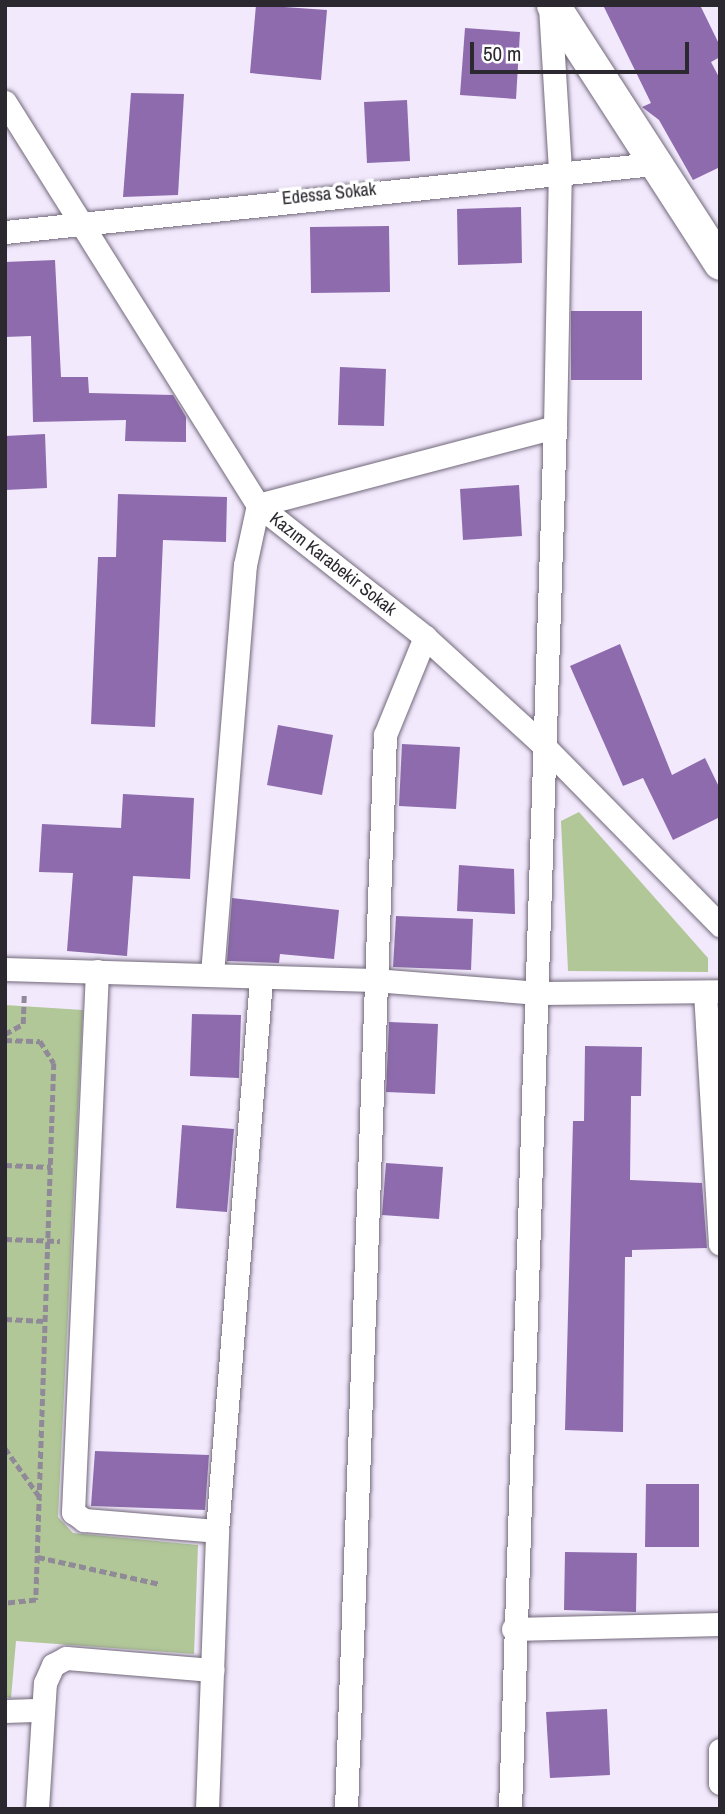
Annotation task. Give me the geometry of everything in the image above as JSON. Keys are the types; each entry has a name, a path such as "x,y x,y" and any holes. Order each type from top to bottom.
{"main road":[{"path":"551,5 720,263"}],"street":[{"path":"510,1809 513,1629 541,993 540,742 555,427 560,170 551,5"},
{"name":"Kazım Karabekir Sokak","path":"5,102 82,220 258,505 425,636 540,742 720,925"},
{"name":"Edessa Sokak","path":"5,232 82,220 560,170 653,164"},
{"path":"212,974 245,565 258,505 555,427"},
{"path":"346,1809 374,980 385,735 425,636"},
{"path":"15,969 212,974 261,979 374,980 541,993 713,991 720,1244"},
{"path":"97,971 73,1512 84,1520 217,1531"},
{"path":"207,1809 217,1531 261,979"},
{"path":"513,1629 720,1624"},
{"path":"37,1809 45,1683 53,1665 66,1658 213,1671"},
{"path":"5,1711 43,1710"},
{"path":"720,1749 720,1780"}],"path":[{"path":"5,1034 23,1024 15,969"},
{"path":"5,1040 40,1041 54,1063 36,1600 5,1603"},
{"path":"5,1165 51,1167"},
{"path":"5,1239 87,1243"},
{"path":"5,1319 45,1321"},
{"path":"5,1448 40,1498"},
{"path":"38,1557 160,1584"}],"green space":[{"path":"579,812 708,958 708,972 568,971 561,821"},
{"path":"5,1005 83,1010 58,1517 73,1533 198,1545 194,1654 16,1641 11,1698 5,1697"}],"building":[{"path":"256,5 327,10 321,80 250,73"},
{"path":"603,5 700,5 720,46 720,57 711,62 720,79 720,167 693,180 659,120 642,107 651,103"},
{"path":"465,28 520,32 516,99 460,95"},
{"path":"131,93 184,94 178,195 123,197"},
{"path":"407,100 410,161 367,163 364,102"},
{"path":"521,207 522,263 458,265 457,209"},
{"path":"389,226 390,292 311,293 310,227"},
{"path":"55,260 61,377 88,377 89,393 173,395 186,417 186,442 125,441 126,420 33,422 31,336 5,337 5,262"},
{"path":"571,311 642,311 642,380 571,380"},
{"path":"340,367 386,369 384,426 338,425"},
{"path":"45,434 47,488 5,490 5,436"},
{"path":"519,485 522,536 463,540 460,489"},
{"path":"118,494 227,497 226,542 163,540 155,727 91,724 98,557 116,557"},
{"path":"620,644 672,775 705,758 720,789 720,817 673,840 643,778 623,786 570,666"},
{"path":"278,725 333,735 322,795 267,785"},
{"path":"402,744 460,747 456,809 399,806"},
{"path":"123,794 194,798 190,879 133,876 127,956 67,951 73,873 39,872 42,824 121,828"},
{"path":"459,865 514,869 515,914 457,911"},
{"path":"232,898 339,910 334,959 280,954 279,963 227,961"},
{"path":"396,916 473,919 471,970 393,967"},
{"path":"192,1014 241,1015 239,1078 190,1076"},
{"path":"389,1022 438,1024 435,1094 386,1092"},
{"path":"585,1046 642,1047 641,1096 631,1096 630,1180 702,1183 707,1248 632,1250 632,1257 625,1257 623,1432 565,1430 573,1121 584,1121"},
{"path":"182,1125 234,1129 227,1212 176,1208"},
{"path":"386,1163 443,1167 439,1219 382,1215"},
{"path":"95,1451 209,1455 205,1510 91,1506"},
{"path":"646,1484 699,1484 699,1547 645,1547"},
{"path":"565,1552 637,1553 636,1612 564,1610"},
{"path":"607,1709 610,1775 550,1778 546,1712"}]}
